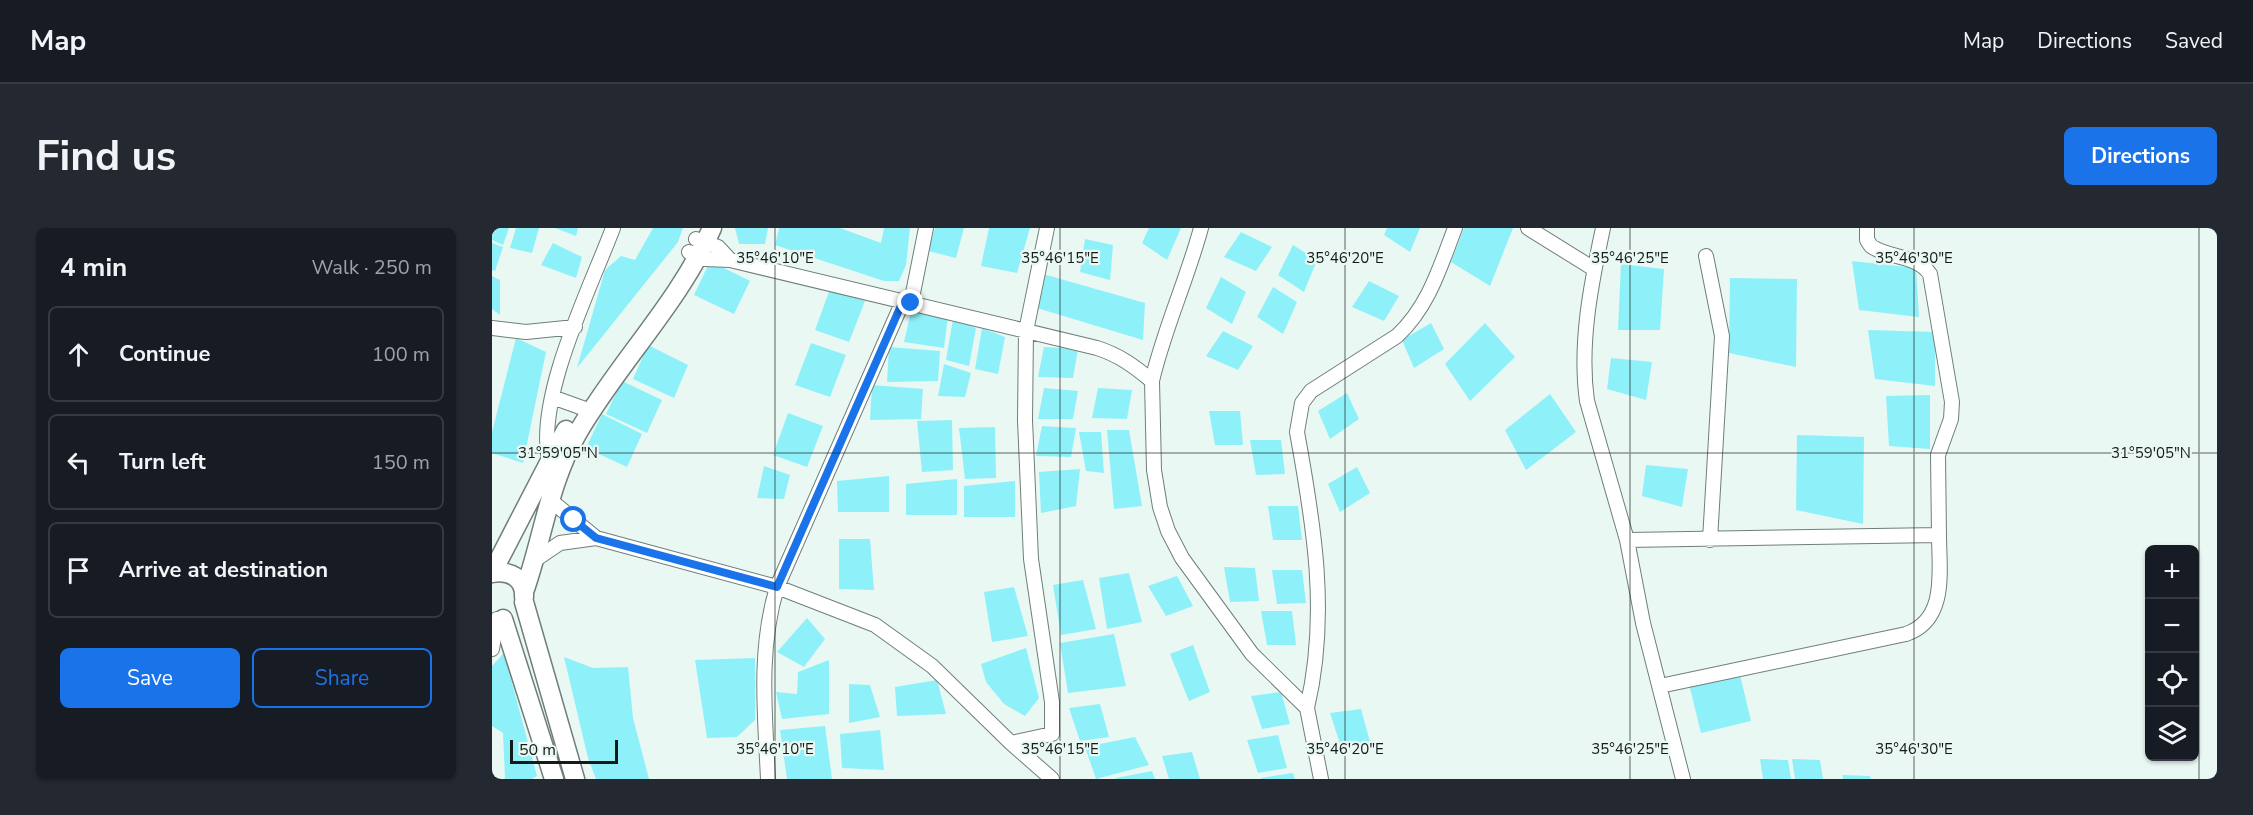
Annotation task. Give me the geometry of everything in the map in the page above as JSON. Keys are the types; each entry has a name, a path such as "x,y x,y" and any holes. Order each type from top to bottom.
{"main road":[{"path":"492,573 586,408 700,241"},
{"path":"554,779 497,618 515,613 524,595 535,560 555,463"},
{"path":"492,573 502,571 520,580 575,779"}],"street":[{"path":"555,463 547,437 552,397 575,327 613,228"},
{"path":"768,779 764,674 765,634 777,587 907,302 926,228"},
{"path":"1011,743 1052,734 1052,702 1031,560 1025,420 1026,332 1047,228"},
{"path":"1201,228 1193,259 1160,347 1152,381 1156,489 1173,542 1252,654 1307,708"},
{"path":"1321,779 1307,708 1316,662 1319,579 1314,527 1297,432 1299,415 1302,403 1311,391 1397,336 1407,327 1431,290 1455,228"},
{"path":"1528,228 1594,269"},
{"path":"1603,228 1594,269 1584,363 1585,382 1627,540 1643,623 1683,779"},
{"path":"1660,686 1906,634 1923,627 1934,611 1939,592 1938,455 1951,419 1952,402 1930,274 1912,260 1871,246 1867,240 1867,228"},
{"path":"700,241 714,260 730,260 1116,354 1152,381"},
{"path":"1706,256 1722,336 1710,540"},
{"path":"492,328 526,332 575,327"},
{"path":"552,397 586,408"},
{"path":"549,499 596,538"},
{"path":"1627,540 1939,535"},
{"path":"535,560 560,543 596,538 777,587 888,632 932,666 1011,743 1052,779"},
{"path":"492,649 497,618"}],"building":[{"path":"492,228 509,228 503,245 492,240"},
{"path":"516,228 539,228 532,253 510,248"},
{"path":"555,228 578,228 576,236"},
{"path":"653,228 683,228 678,242 577,368 605,270 621,256 635,260"},
{"path":"735,228 768,228 765,244 739,244"},
{"path":"779,228 840,228 881,243 884,228 910,228 906,265 899,281 884,281 775,245"},
{"path":"935,228 964,228 956,258 928,251"},
{"path":"989,228 1030,228 1017,273 981,266"},
{"path":"1149,228 1181,228 1167,260 1142,243"},
{"path":"1387,228 1420,228 1410,252 1384,235"},
{"path":"1464,228 1513,228 1490,286 1451,262"},
{"path":"1241,232 1272,247 1256,271 1224,257"},
{"path":"1085,239 1113,245 1110,280 1080,272"},
{"path":"492,243 503,247 495,271 492,270"},
{"path":"553,243 582,257 576,278 541,265"},
{"path":"1293,245 1317,260 1304,292 1278,275"},
{"path":"710,261 750,281 734,314 694,295"},
{"path":"1852,261 1916,268 1919,317 1859,310"},
{"path":"1621,264 1664,269 1660,330 1618,330"},
{"path":"1043,274 1145,303 1143,340 1037,308"},
{"path":"492,276 500,280 500,315 492,309"},
{"path":"1221,277 1246,292 1232,324 1206,308"},
{"path":"1730,278 1797,279 1796,367 1729,353"},
{"path":"1369,281 1399,296 1384,321 1352,307"},
{"path":"1273,287 1297,302 1283,334 1257,317"},
{"path":"830,289 865,301 849,342 815,330"},
{"path":"912,307 948,316 944,348 904,342"},
{"path":"953,319 976,328 969,366 946,360"},
{"path":"1431,323 1444,349 1414,368 1402,340"},
{"path":"1485,323 1515,357 1470,401 1445,364"},
{"path":"982,328 1005,337 998,374 975,369"},
{"path":"1868,330 1935,332 1935,386 1875,379"},
{"path":"1223,331 1253,346 1238,370 1206,356"},
{"path":"516,338 546,352 523,463 492,453 492,432"},
{"path":"811,343 846,355 830,397 795,385"},
{"path":"648,345 688,365 674,398 633,379"},
{"path":"889,347 940,351 938,381 887,382"},
{"path":"1044,347 1078,349 1073,378 1038,377"},
{"path":"1611,358 1652,362 1646,400 1607,389"},
{"path":"944,364 971,373 965,397 938,396"},
{"path":"622,381 662,400 647,433 606,414"},
{"path":"872,385 923,389 921,419 870,420"},
{"path":"1044,388 1078,391 1073,419 1038,419"},
{"path":"1098,388 1132,390 1127,419 1092,418"},
{"path":"1347,393 1359,419 1330,439 1318,411"},
{"path":"1550,394 1576,432 1526,470 1505,430"},
{"path":"1930,395 1930,449 1889,446 1886,396"},
{"path":"1209,411 1240,411 1243,445 1215,445"},
{"path":"788,413 823,426 807,467 773,455"},
{"path":"602,414 642,434 627,467 586,448"},
{"path":"952,420 953,470 922,472 917,421"},
{"path":"1042,426 1076,428 1071,457 1036,456"},
{"path":"995,427 996,478 965,479 959,428"},
{"path":"1107,430 1129,430 1142,506 1114,509"},
{"path":"1079,432 1101,432 1104,473 1086,471"},
{"path":"1797,435 1864,437 1863,524 1796,510"},
{"path":"1250,440 1281,440 1285,474 1256,475"},
{"path":"1646,465 1688,469 1682,507 1642,496"},
{"path":"764,466 790,475 784,499 757,498"},
{"path":"1357,467 1370,493 1340,512 1328,484"},
{"path":"1080,469 1076,506 1041,513 1039,472"},
{"path":"889,476 889,512 838,512 837,481"},
{"path":"957,479 957,515 906,515 906,484"},
{"path":"1015,481 1015,517 964,517 964,486"},
{"path":"1268,506 1298,506 1302,540 1273,540"},
{"path":"839,539 870,539 874,590 839,589"},
{"path":"1224,567 1255,568 1259,601 1230,602"},
{"path":"1272,570 1302,570 1306,603 1277,604"},
{"path":"1129,573 1142,622 1107,629 1099,578"},
{"path":"1177,576 1193,606 1166,616 1148,586"},
{"path":"1083,580 1096,629 1061,635 1053,585"},
{"path":"1014,587 1028,636 992,642 984,592"},
{"path":"1261,611 1292,611 1296,645 1267,645"},
{"path":"807,618 825,639 804,667 777,652"},
{"path":"1114,634 1126,686 1068,693 1060,643"},
{"path":"1193,645 1210,692 1189,701 1170,654"},
{"path":"1026,648 1039,698 1025,716 1004,704 986,682 981,664"},
{"path":"504,653 537,776 532,779 505,779 503,733 492,726 492,666"},
{"path":"564,657 593,668 628,667 633,718 649,779 596,779 588,758"},
{"path":"755,658 755,720 737,737 707,738 695,660"},
{"path":"829,660 829,714 782,719 776,692 797,694 798,672"},
{"path":"1740,675 1751,721 1701,733 1689,684"},
{"path":"937,680 946,714 897,716 895,687"},
{"path":"849,684 870,685 880,717 849,723"},
{"path":"1281,692 1290,724 1262,729 1251,696"},
{"path":"1100,704 1109,737 1080,741 1069,708"},
{"path":"1361,709 1370,742 1341,747 1330,713"},
{"path":"825,726 832,779 787,779 780,730"},
{"path":"880,730 884,770 842,768 840,734"},
{"path":"1278,735 1287,768 1258,773 1247,740"},
{"path":"1135,737 1149,765 1096,779 1085,747"},
{"path":"1192,752 1200,779 1169,779 1162,756"},
{"path":"1760,759 1788,760 1791,779 1763,779"},
{"path":"1792,759 1820,760 1823,779 1795,779"},
{"path":"1152,771 1155,779 1116,779 1116,778"},
{"path":"1293,773 1295,779 1261,779 1261,778"},
{"path":"1842,775 1870,776 1871,779 1843,779"}],"route":[{"path":"574,520 596,538 777,587 903,301 911,303"}]}
